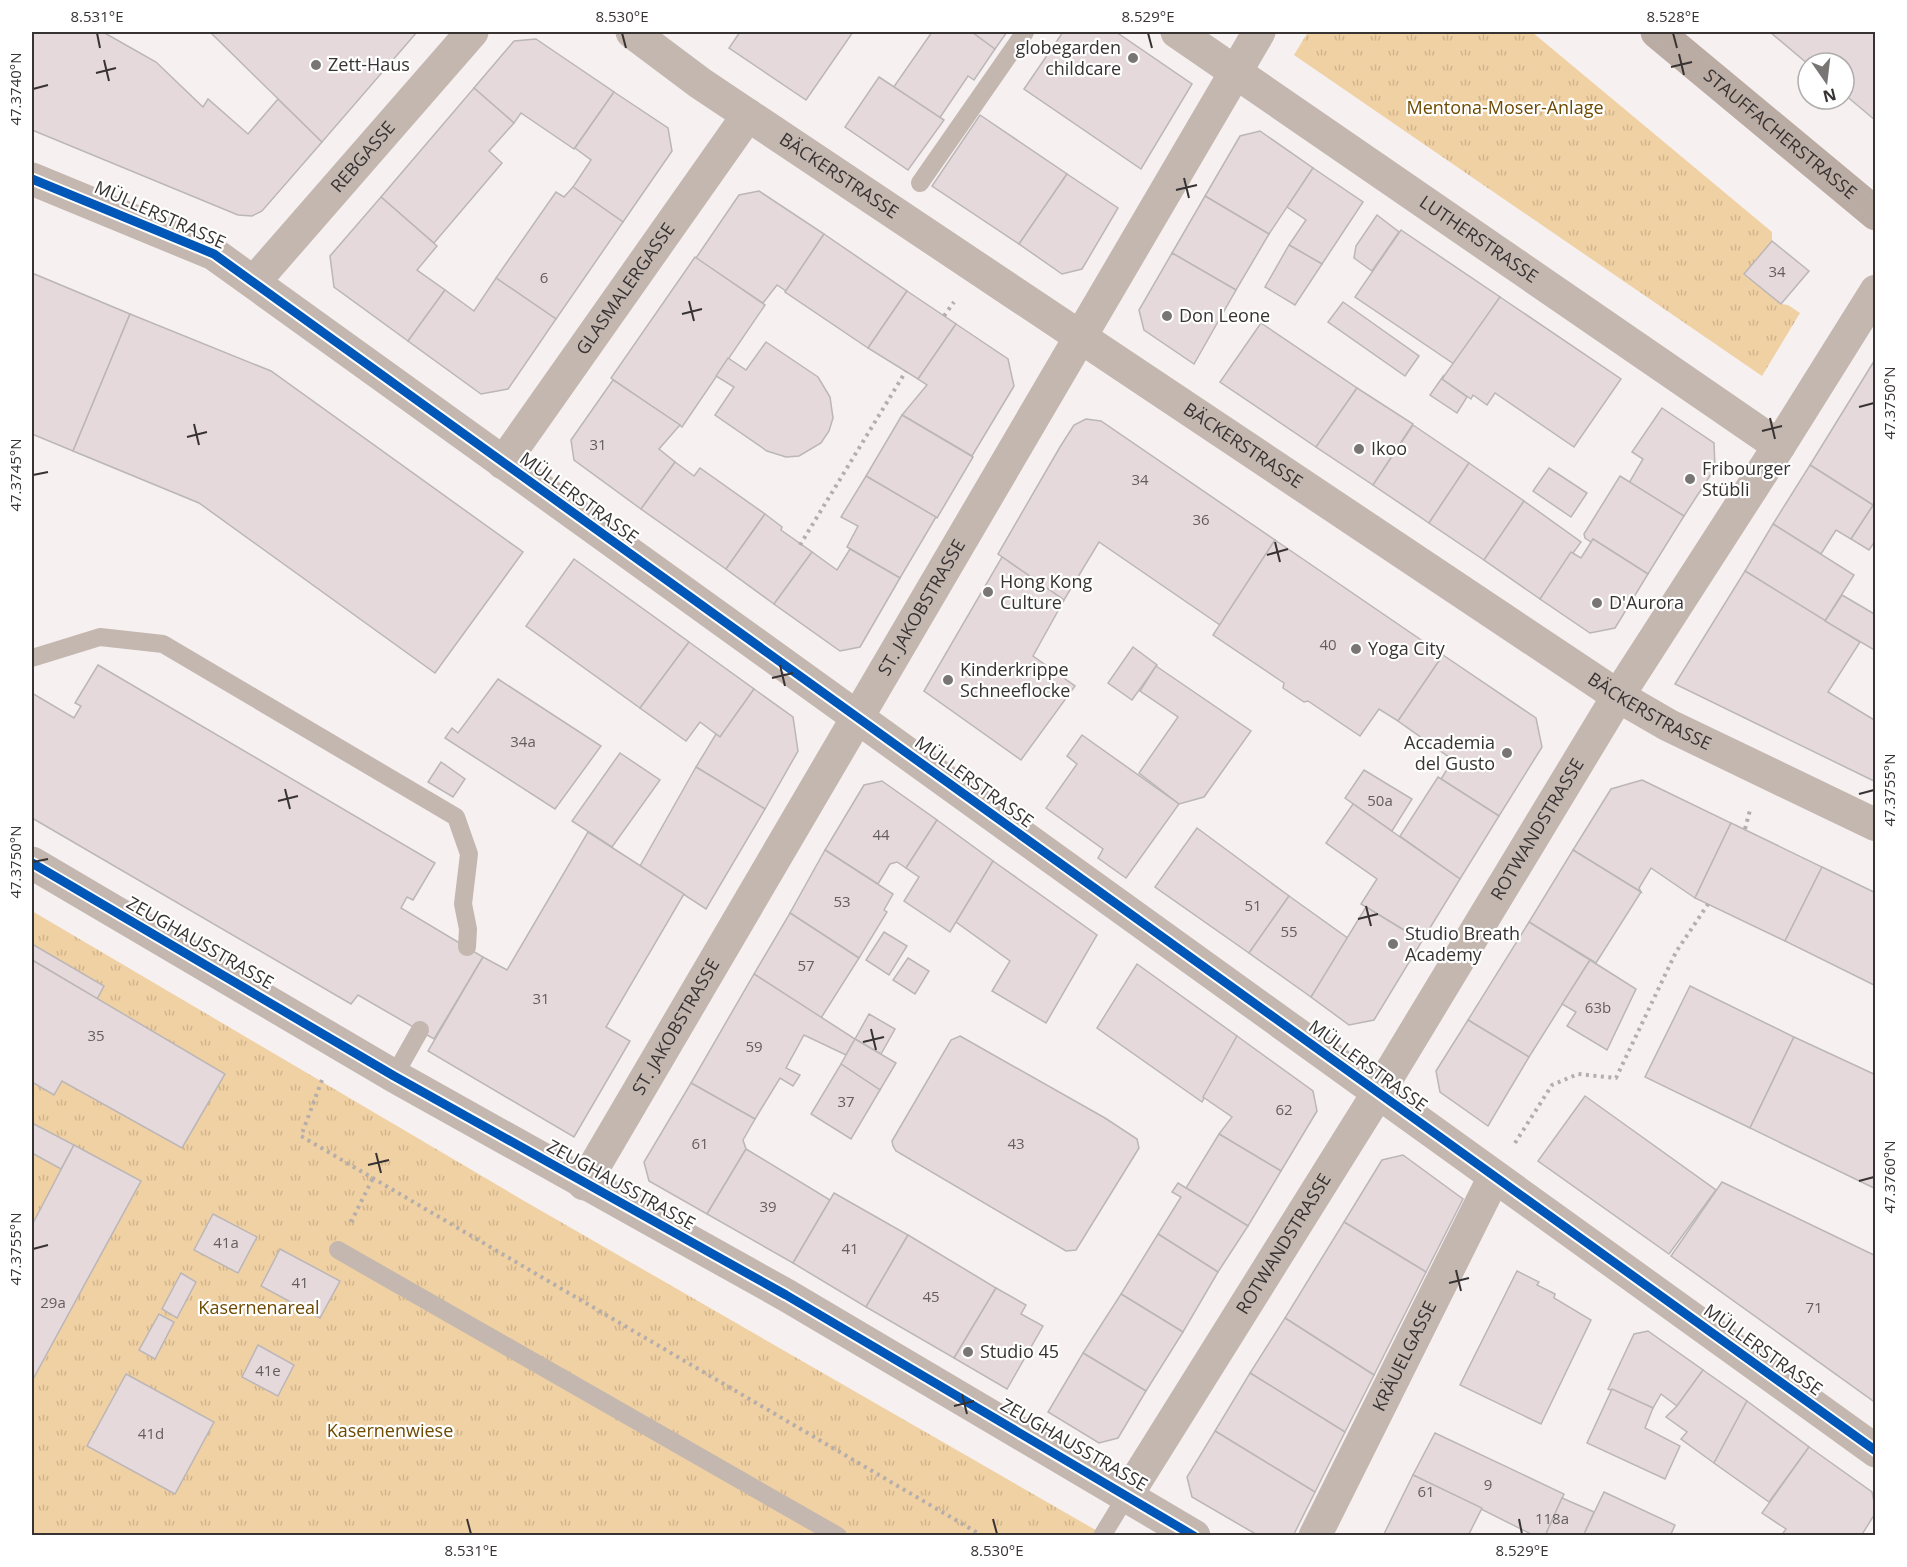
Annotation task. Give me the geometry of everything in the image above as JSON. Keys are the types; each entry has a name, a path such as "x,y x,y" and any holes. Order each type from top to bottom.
{"street":[{"name":"REBGASSE","path":"254,282 472,32"},
{"name":"BÄCKERSTRASSE","path":"632,32 748,116 1618,696 1668,725 1875,825"},
{"name":"LUTHERSTRASSE","path":"1177,32 1779,446"},
{"name":"ST. JAKOBSTRASSE","path":"584,1184 1259,32"},
{"name":"STAUFFACHERSTRASSE","path":"1658,32 1875,214"},
{"name":"GLASMALERGASSE","path":"503,463 748,116"},
{"name":"MÜLLERSTRASSE","path":"32,179 214,254 1378,1093 1501,1165 1875,1451"},
{"name":"ROTWANDSTRASSE","path":"1127,1495 1378,1093 1618,696 1779,446 1875,291"},
{"name":"ZEUGHAUSSTRASSE","path":"32,863 394,1076 786,1295 1194,1536"},
{"name":"KRÄUELGASSE","path":"1315,1536 1501,1165"}],"lane":[{"path":"920,183 1025,32"},
{"path":"32,658 100,637 163,644 456,817 469,854 463,904 468,929 466,947"},
{"path":"394,1076 420,1030"},
{"path":"338,1250 837,1536"},
{"path":"1102,1536 1127,1495"}],"path":[{"path":"944,316 956,299"},
{"path":"800,545 906,371"},
{"path":"1745,829 1750,809"},
{"path":"1501,1165 1552,1085 1578,1074 1616,1078 1676,952 1708,904"},
{"path":"324,1076 301,1136 983,1536"},
{"path":"338,1250 373,1178"}],"green space":[{"name":"Mentona-Moser-Anlage","path":"1308,32 1532,32 1772,232 1772,241 1744,274 1781,304 1788,305 1800,313 1762,376 1294,55"},
{"name":"Kasernenareal","path":"32,911 526,1202 1106,1536 32,1536"}],"building":[{"path":"32,32 103,32 156,62 203,107 208,99 248,134 278,99 322,142 262,211 252,216 238,215 32,130"},
{"name":"Zett-Haus","path":"210,32 417,32 322,142"},
{"path":"740,32 853,32 806,100 729,48"},
{"path":"932,32 972,32 995,49 974,80 968,76 939,119 893,88"},
{"path":"972,32 1007,32 995,49"},
{"path":"1063,32 1116,32 1192,84 1141,169 1024,89"},
{"path":"1770,32 1876,32 1876,121 1856,104 1856,51 1796,51 1796,54"},
{"path":"536,39 614,92 574,149 521,113 514,123 474,88 514,41"},
{"path":"879,77 944,120 908,170 845,127"},
{"path":"474,88 514,123 489,151 502,163 434,243 381,197"},
{"path":"614,92 668,128 672,151 623,222 573,187 591,160 575,148"},
{"path":"980,115 1067,174 1019,244 932,186"},
{"path":"1260,131 1313,168 1269,234 1205,196 1240,136"},
{"path":"1313,168 1363,202 1322,264 1289,245 1306,220 1287,207"},
{"path":"1067,174 1118,208 1082,269 1062,274 1019,244"},
{"path":"573,187 623,222 556,319 496,278 556,192 564,197"},
{"path":"759,191 824,234 786,291 777,285 763,303 696,258 739,195"},
{"path":"1205,196 1269,234 1236,290 1172,253"},
{"path":"381,197 437,246 417,270 445,290 408,341 334,287 330,256"},
{"path":"1377,215 1399,232 1372,271 1354,258 1356,246"},
{"path":"1401,230 1500,297 1454,364 1355,297"},
{"path":"824,234 907,291 868,348 785,292"},
{"path":"1772,241 1809,271 1781,304 1744,274"},
{"path":"1289,245 1322,264 1295,305 1265,287"},
{"path":"1172,253 1236,290 1194,364 1144,330 1139,310"},
{"path":"695,257 765,305 682,427 611,378"},
{"path":"32,273 130,314 73,451 32,434"},
{"path":"496,278 556,319 508,389 481,394 408,341 445,290 474,311"},
{"path":"907,291 956,324 918,379 868,348"},
{"path":"1500,297 1621,379 1574,447 1495,393 1487,405 1473,395 1471,399 1442,379"},
{"path":"1343,302 1419,356 1405,376 1328,322"},
{"path":"130,314 271,371 523,552 435,673 199,503 73,451"},
{"path":"1261,323 1357,388 1316,447 1220,382"},
{"path":"956,324 1008,359 1014,386 972,456 902,415 927,385 918,379"},
{"path":"766,342 818,377 830,397 833,418 829,431 821,443 799,456 786,457 767,451 715,415 734,387 716,376 728,358 746,370"},
{"path":"1876,358 1876,504 1873,505 1810,465"},
{"path":"1444,375 1442,379 1467,397 1457,413 1430,395"},
{"path":"613,380 680,425 659,449 675,462 641,509 574,460 571,440"},
{"path":"1357,388 1413,424 1373,485 1316,447"},
{"path":"1662,408 1714,443 1715,468 1684,516 1629,483 1643,459 1632,452"},
{"path":"902,415 973,457 937,518 866,476"},
{"path":"1086,419 1101,421 1275,540 1220,625 1099,542 1064,600 998,554 1074,425"},
{"path":"1413,425 1469,463 1429,523 1373,485"},
{"path":"675,462 694,476 700,468 765,514 726,569 641,509"},
{"path":"1469,463 1524,501 1484,560 1429,523"},
{"path":"1810,465 1873,505 1851,539 1836,530 1821,554 1773,524"},
{"path":"1549,468 1587,493 1571,517 1533,491"},
{"path":"866,476 936,517 900,578 847,547 858,526 841,517"},
{"path":"1620,476 1684,516 1648,574 1593,539 1591,542 1585,538 1584,534"},
{"path":"1524,501 1581,542 1540,599 1484,560"},
{"path":"1874,504 1876,546 1873,544 1869,550 1851,539"},
{"path":"765,514 782,527 781,530 812,552 774,604 726,569"},
{"path":"1773,524 1854,575 1825,621 1745,571"},
{"path":"1593,539 1648,574 1615,628 1590,633 1540,599 1571,552 1581,558"},
{"path":"1275,540 1443,655 1398,721 1379,709 1360,736 1308,701 1304,702 1283,688 1284,683 1213,635"},
{"path":"850,549 900,578 860,647 840,651 774,604 812,552 837,570"},
{"path":"1002,557 1064,600 1033,656 1075,686 1021,760 924,691"},
{"path":"574,559 689,642 640,708 526,626"},
{"path":"1745,571 1860,642 1828,692 1876,721 1876,782 1675,684"},
{"path":"1842,595 1876,615 1876,651 1825,621"},
{"path":"689,642 754,689 720,737 700,722 686,741 640,708"},
{"path":"1133,647 1157,665 1132,700 1108,683"},
{"path":"1443,655 1536,718 1542,747 1499,816 1441,779 1453,760 1398,721"},
{"path":"98,665 435,863 413,900 407,897 401,908 483,957 434,1039 358,995 351,1004 32,818 32,693 74,718 81,706 75,703"},
{"path":"1156,666 1251,731 1204,797 1179,804 1139,773 1178,717 1140,691"},
{"path":"498,679 601,746 555,809 445,738 452,728 458,733"},
{"path":"754,689 793,717 798,751 765,809 696,767 716,734 720,737"},
{"path":"1082,735 1179,804 1126,878 1098,858 1103,849 1046,808 1077,764 1067,756"},
{"path":"620,753 660,780 612,847 572,821"},
{"path":"441,762 465,779 453,797 428,782"},
{"path":"696,767 765,809 706,909 640,866"},
{"path":"1364,770 1412,799 1392,831 1345,798"},
{"path":"1438,777 1499,816 1460,879 1400,836"},
{"path":"1642,780 1731,823 1695,898 1651,868 1639,888 1641,892 1573,850 1611,789"},
{"path":"882,781 937,820 906,868 897,862 890,864 878,884 825,850 864,785"},
{"path":"1353,804 1460,879 1422,941 1361,904 1377,879 1326,843"},
{"path":"937,820 993,861 950,932 904,901 919,877 906,868"},
{"path":"1731,823 1822,867 1785,941 1695,898"},
{"path":"1197,828 1289,896 1249,953 1155,887"},
{"path":"588,832 684,894 606,1027 630,1041 574,1137 428,1051 483,957 507,970"},
{"path":"825,850 893,894 884,910 887,912 859,958 790,913"},
{"path":"1573,850 1641,892 1596,963 1529,922"},
{"path":"993,861 1097,935 1046,1023 992,991 1010,961 956,922"},
{"path":"1822,867 1876,893 1876,986 1785,941"},
{"path":"1289,896 1349,939 1311,997 1249,953"},
{"path":"1366,907 1422,941 1374,1020 1349,1025 1311,997"},
{"path":"790,913 859,958 821,1018 754,974"},
{"path":"1529,922 1590,960 1529,1057 1468,1020"},
{"path":"884,932 907,946 889,975 866,960"},
{"path":"32,944 104,986 97,999 32,960"},
{"path":"908,958 929,971 915,994 893,980"},
{"path":"32,960 225,1074 182,1148 62,1081 54,1095 32,1082"},
{"path":"1590,960 1636,989 1607,1050 1567,1026 1576,1012 1562,1004"},
{"path":"1137,964 1237,1036 1202,1102 1097,1028"},
{"path":"754,974 855,1039 846,1055 804,1035 786,1068 800,1075 793,1086 780,1078 755,1119 691,1083"},
{"path":"1690,986 1794,1037 1750,1128 1645,1077"},
{"path":"869,1014 895,1029 881,1054 855,1039"},
{"path":"1468,1020 1529,1057 1488,1126 1440,1092 1436,1071"},
{"path":"960,1036 1105,1118 1137,1139 1139,1148 1076,1250 1066,1251 896,1151 893,1146 892,1141 951,1040"},
{"path":"1237,1036 1313,1091 1317,1111 1281,1171 1219,1134 1232,1117 1203,1097"},
{"path":"1794,1037 1876,1075 1876,1189 1750,1128"},
{"path":"855,1039 896,1063 880,1090 841,1064"},
{"path":"841,1064 880,1090 851,1139 811,1114"},
{"path":"691,1083 755,1119 743,1140 746,1149 707,1214 649,1181 644,1162"},
{"path":"1585,1096 1716,1190 1669,1254 1538,1161"},
{"path":"32,1123 74,1145 61,1169 32,1153"},
{"path":"1219,1134 1281,1171 1248,1226 1186,1188"},
{"path":"74,1145 141,1181 32,1381 32,1225"},
{"path":"746,1149 830,1200 793,1263 707,1214"},
{"path":"1403,1155 1463,1199 1426,1272 1344,1222 1382,1160"},
{"path":"1722,1182 1876,1256 1876,1403 1671,1256"},
{"path":"1178,1183 1248,1226 1218,1272 1158,1234 1181,1197 1172,1192"},
{"path":"834,1193 908,1235 866,1307 793,1263"},
{"path":"213,1214 257,1237 238,1273 194,1250"},
{"path":"1344,1222 1426,1272 1374,1375 1285,1318"},
{"path":"1158,1234 1218,1272 1183,1332 1121,1294"},
{"path":"908,1235 996,1288 954,1358 866,1307"},
{"path":"280,1249 340,1281 320,1318 261,1286"},
{"path":"1517,1271 1539,1282 1537,1285 1555,1294 1554,1298 1591,1320 1541,1424 1460,1385"},
{"path":"181,1273 196,1282 177,1318 162,1309"},
{"path":"996,1288 1026,1305 1021,1314 1043,1326 1007,1389 954,1358"},
{"path":"1121,1294 1183,1332 1146,1391 1083,1353"},
{"path":"159,1314 174,1322 155,1359 139,1350"},
{"path":"1285,1318 1374,1375 1345,1432 1250,1373"},
{"path":"1648,1331 1703,1370 1677,1406 1661,1394 1653,1408 1608,1389 1634,1334"},
{"path":"258,1345 294,1365 278,1396 242,1377"},
{"path":"1083,1353 1146,1391 1118,1438 1099,1443 1048,1412"},
{"path":"1703,1370 1747,1401 1714,1463 1681,1439 1687,1432 1666,1417 1677,1406"},
{"path":"1250,1373 1345,1432 1315,1492 1215,1431"},
{"path":"126,1374 214,1422 175,1494 87,1446"},
{"path":"1612,1389 1653,1408 1645,1428 1680,1446 1665,1479 1587,1443"},
{"path":"1747,1401 1809,1447 1769,1502 1714,1463"},
{"path":"1215,1431 1315,1492 1293,1536 1259,1536 1192,1497 1187,1477"},
{"path":"1435,1433 1564,1494 1545,1536 1535,1536 1413,1475"},
{"path":"1809,1447 1872,1492 1876,1512 1861,1536 1781,1536 1786,1529 1762,1513"},
{"path":"1413,1475 1482,1508 1468,1536 1383,1536"},
{"path":"1604,1492 1675,1525 1670,1536 1583,1536"},
{"path":"1562,1498 1594,1512 1583,1536 1545,1536"}],"tram line":[{"path":"1643,32 1876,226"},
{"path":"1672,32 1876,202"}],"cycle path":[{"path":"32,179 214,254 1876,1451"},
{"path":"32,863 394,1076 786,1295 1194,1536"}],"place":[{"name":"globegarden childcare","path":"1133,58"},
{"name":"Zett-Haus","path":"316,65"},
{"name":"Don Leone","path":"1167,316"},
{"name":"Ikoo","path":"1359,449"},
{"name":"Fribourger Stübli","path":"1690,479"},
{"name":"Hong Kong Culture","path":"988,592"},
{"name":"D'Aurora","path":"1597,603"},
{"name":"Yoga City","path":"1356,649"},
{"name":"Kinderkrippe Schneeflocke","path":"948,680"},
{"name":"Accademia del Gusto","path":"1507,753"},
{"name":"Studio Breath Academy","path":"1393,944"},
{"name":"Studio 45","path":"968,1352"}],"park label":[{"name":"Kasernenwiese","path":"390,1431"}]}
